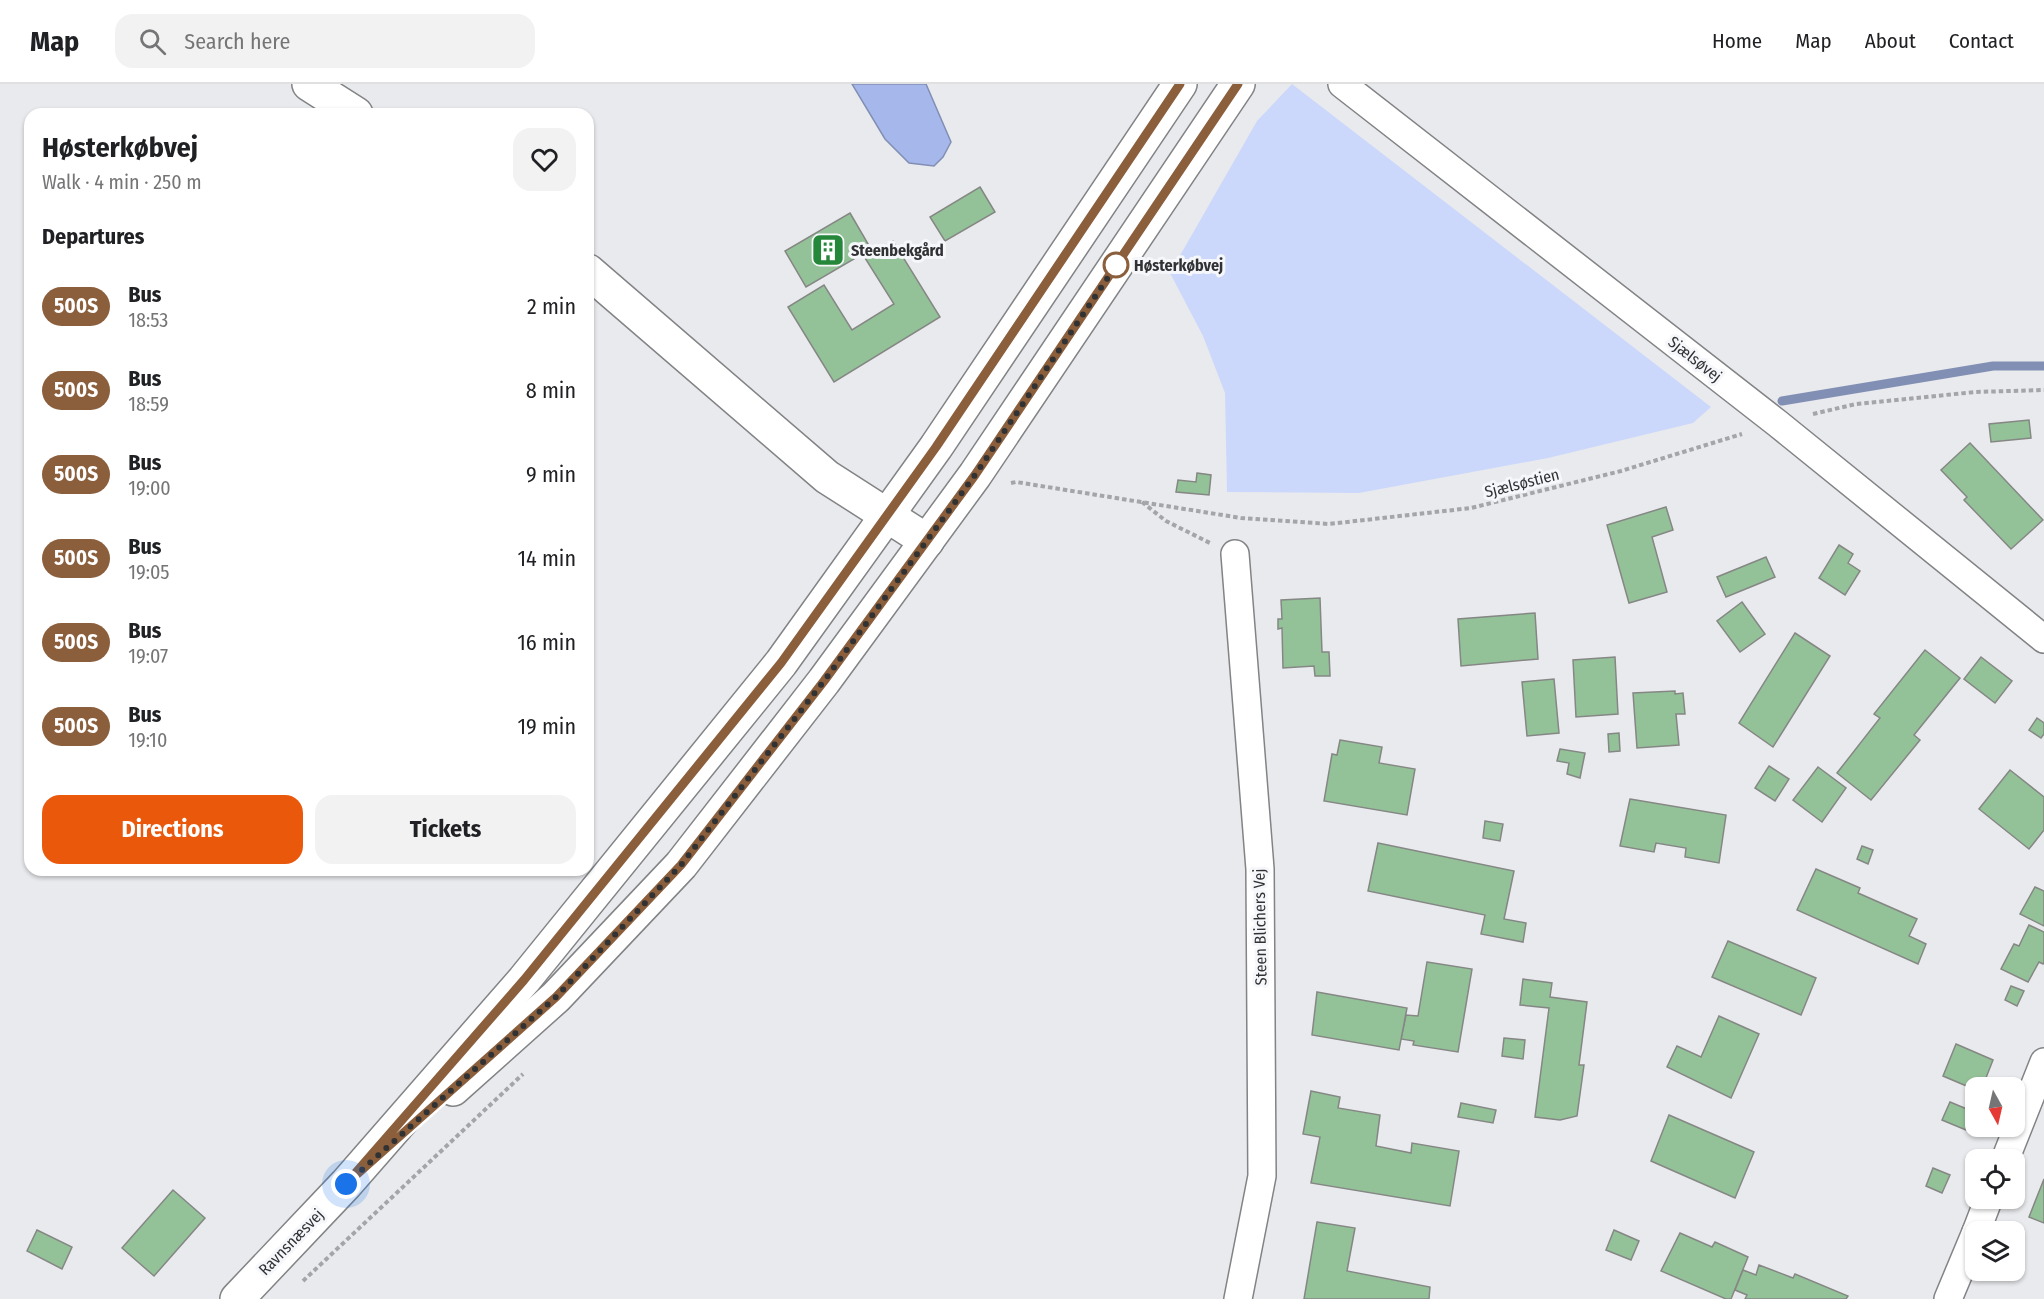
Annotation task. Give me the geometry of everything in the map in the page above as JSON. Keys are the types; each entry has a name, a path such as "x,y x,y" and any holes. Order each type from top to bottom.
{"main road":[{"path":"309,84 347,108"},
{"name":"Ravnsnæsvej","path":"237,1299 346,1184 518,988 781,663 936,447 1180,84"},
{"name":"Ravnsnæsvej","path":"346,1184 556,997 681,865 824,681 975,475 1238,84"},
{"path":"594,276 827,477 927,541"}],"street":[{"name":"Sjælsøvej","path":"1342,84 1777,423 2044,639"},
{"name":"Steen Blichers Vej","path":"1235,554 1260,869 1262,1176 1238,1299"},
{"path":"2009,1149 2044,1062"},
{"path":"1948,1299 1965,1258"}],"path":[{"name":"Sjælsøstien","path":"1008,484 1016,482 1241,518 1329,524 1471,508 1621,471 1777,423 1856,404 1975,392 2044,390"},
{"path":"1142,502 1166,521 1235,554"}],"shaded area":[{"path":"852,84 926,84 951,142 943,157 934,166 909,163 885,139"},
{"path":"1292,84 1711,407 1693,423 1548,458 1359,493 1227,492 1225,393 1203,336 1170,273 1257,121"}],"building":[{"path":"980,187 995,212 945,241 930,217"},
{"name":"Steenbekgård","path":"850,213 871,249 806,287 785,251"},
{"path":"893,241 940,317 834,382 788,307 824,285 852,330 894,304 865,258"},
{"path":"2029,420 2031,438 1991,442 1989,424"},
{"path":"1970,443 2043,520 2011,549 1964,500 1967,497 1941,470"},
{"path":"1197,473 1211,475 1209,495 1176,492 1178,480 1196,482"},
{"path":"1666,507 1673,530 1652,537 1667,592 1629,603 1607,525"},
{"path":"1839,545 1853,554 1848,563 1860,571 1845,595 1819,578"},
{"path":"1766,557 1775,577 1726,597 1717,577"},
{"path":"1320,598 1322,652 1329,652 1330,676 1315,676 1314,666 1283,668 1282,628 1278,629 1278,619 1282,619 1281,600"},
{"path":"1742,602 1765,634 1740,652 1717,621"},
{"path":"1535,613 1538,659 1461,666 1458,619"},
{"path":"1795,633 1830,656 1773,747 1739,723"},
{"path":"1925,650 1960,678 1914,735 1920,740 1871,800 1837,773 1880,718 1874,714"},
{"path":"1615,657 1618,714 1576,717 1573,660"},
{"path":"1981,657 2012,681 1995,703 1964,679"},
{"path":"1554,679 1559,733 1527,736 1522,682"},
{"path":"1675,691 1675,694 1683,693 1685,714 1676,714 1679,745 1637,748 1633,693"},
{"path":"2037,718 2044,723 2044,734 2041,738 2029,730"},
{"path":"1619,733 1620,751 1609,752 1608,734"},
{"path":"1340,740 1382,747 1379,763 1415,769 1407,815 1324,801 1332,754 1337,755"},
{"path":"1560,749 1585,753 1580,778 1567,774 1569,763 1557,761"},
{"path":"1769,766 1789,779 1775,801 1755,788"},
{"path":"1818,767 1846,788 1822,822 1793,800"},
{"path":"2010,770 2044,797 2044,830 2029,849 1979,809"},
{"path":"1630,799 1726,815 1719,863 1685,857 1686,848 1656,843 1654,852 1620,846"},
{"path":"1485,821 1503,824 1500,841 1483,838"},
{"path":"1378,843 1514,871 1504,919 1526,923 1523,942 1481,934 1485,915 1368,891"},
{"path":"1862,846 1873,850 1868,864 1857,859"},
{"path":"1816,869 1860,888 1858,893 1917,919 1909,936 1926,944 1918,964 1797,910"},
{"path":"2035,887 2044,891 2044,926 2020,914"},
{"path":"2029,925 2044,932 2044,962 2043,964 2039,962 2028,982 2001,969 2014,944 2019,946"},
{"path":"1728,941 1816,978 1801,1015 1712,977"},
{"path":"1427,962 1472,969 1458,1052 1413,1045 1414,1041 1401,1039 1406,1015 1418,1016"},
{"path":"1523,979 1552,983 1550,997 1587,1002 1579,1065 1584,1065 1577,1116 1560,1120 1535,1117 1549,1008 1520,1005"},
{"path":"2011,986 2024,991 2017,1006 2005,1000"},
{"path":"1317,992 1407,1008 1399,1050 1312,1035"},
{"path":"1719,1016 1759,1034 1731,1098 1667,1067 1677,1046 1701,1057"},
{"path":"1504,1038 1525,1040 1523,1059 1502,1056"},
{"path":"1956,1044 1993,1060 1986,1077 1965,1077 1965,1085 1943,1076"},
{"path":"1311,1091 1340,1097 1338,1108 1380,1115 1376,1146 1411,1153 1412,1143 1459,1151 1450,1206 1311,1183 1320,1137 1303,1134"},
{"path":"1950,1102 1965,1108 1965,1130 1942,1120"},
{"path":"1461,1103 1496,1110 1493,1123 1458,1117"},
{"path":"1669,1115 1754,1152 1735,1198 1651,1161"},
{"path":"1933,1168 1950,1175 1942,1193 1926,1186"},
{"path":"2044,1179 2044,1223 2029,1217"},
{"path":"173,1190 205,1218 154,1276 122,1248"},
{"path":"1317,1222 1355,1228 1347,1271 1430,1287 1429,1299 1304,1299"},
{"path":"37,1230 72,1247 62,1269 27,1251"},
{"path":"1614,1230 1639,1241 1631,1260 1606,1250"},
{"path":"1680,1233 1712,1247 1715,1242 1748,1257 1731,1299 1726,1299 1661,1271"},
{"path":"1759,1265 1793,1278 1795,1274 1848,1296 1846,1299 1745,1299 1747,1295 1735,1290 1743,1270 1756,1275"}],"waterway":[{"path":"1782,401 1993,366 2044,366"}],"bus line":[{"name":"500S","path":"1180,84 936,447 781,663 524,980 346,1184 556,997 681,865 824,681 975,475 1238,84"}],"place":[{"name":"Steenbekgård","path":"828,250"},
{"name":"Høsterkøbvej","path":"1116,265"}],"route":[{"path":"346,1184 556,997 681,865 824,681 975,475 1119,261 1116,265"}]}
